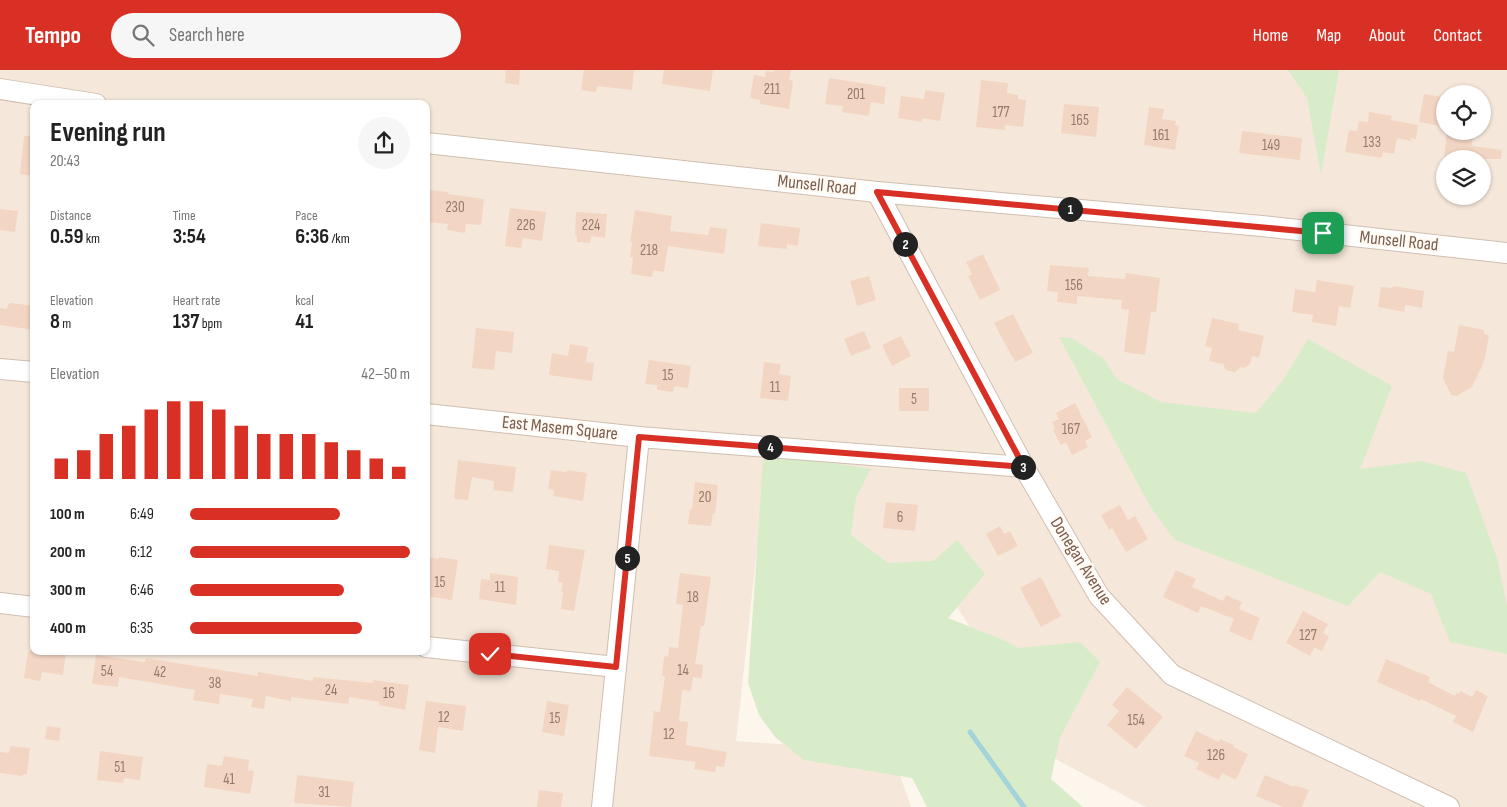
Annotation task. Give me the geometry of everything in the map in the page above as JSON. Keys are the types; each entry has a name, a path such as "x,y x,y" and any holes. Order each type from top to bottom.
{"street":[{"path":"0,90 69,100"},
{"name":"Munsell Road","path":"430,144 877,192 1262,226 1507,253"},
{"name":"Donegan Avenue","path":"877,192 1024,467 1099,596 1172,675 1449,807"},
{"path":"0,369 30,372"},
{"name":"East Masem Square","path":"430,414 639,437 1024,467"},
{"path":"602,807 639,437"},
{"path":"0,604 30,607"},
{"path":"430,647 616,667"}],"shaded area":[{"path":"0,70 1507,70 1507,807 1146,807 1057,760 945,589 813,577 766,467 736,741 892,752 911,807 0,807"}],"green space":[{"path":"1288,70 1339,70 1321,175 1307,98"},
{"path":"1059,337 1072,338 1104,359 1117,379 1161,402 1256,413 1283,380 1308,339 1392,386 1360,469 1422,461 1466,473 1497,558 1507,606 1507,654 1450,642 1431,594 1380,572 1348,606 1175,540 1151,508"},
{"path":"777,454 871,469 856,497 851,535 888,563 933,561 957,540 985,574 948,618 1019,648 1080,642 1100,662 1060,737 1051,779 1083,807 927,807 912,778 804,760 775,737 759,715 748,683 763,460"}],"building":[{"path":"506,70 520,70 519,85 505,83"},
{"path":"584,70 634,70 632,90 597,86 596,92 581,90"},
{"path":"664,70 713,70 710,91 662,84"},
{"path":"774,70 791,70 789,80 793,81 789,109 760,104 760,100 750,98 754,75 765,77 766,71 774,72"},
{"path":"829,78 886,87 884,104 871,102 869,116 842,112 843,106 825,104"},
{"path":"981,80 1008,83 1007,93 1018,95 1018,99 1026,100 1023,127 1005,125 1005,130 976,127"},
{"path":"925,90 945,93 940,121 922,118 922,122 898,118 901,96 924,99"},
{"path":"1424,94 1436,96 1436,125 1419,122"},
{"path":"1064,104 1099,107 1096,137 1061,133"},
{"path":"1149,107 1164,109 1162,119 1176,121 1175,125 1179,126 1175,150 1144,145"},
{"path":"1369,112 1392,116 1391,120 1418,125 1416,139 1411,138 1411,141 1397,138 1394,154 1383,152 1382,158 1345,152 1349,130 1357,131 1359,121 1368,122"},
{"path":"1242,131 1302,138 1300,160 1239,153"},
{"path":"24,136 30,136 30,175 20,174"},
{"path":"1446,140 1472,140 1472,146 1502,150 1501,159 1491,159 1491,150 1445,150"},
{"path":"430,190 484,199 481,225 466,224 465,233 447,230 448,224 430,222"},
{"path":"510,208 546,212 542,241 523,238 521,248 505,246"},
{"path":"0,209 18,211 15,232 0,230"},
{"path":"635,210 672,216 670,231 708,235 710,227 727,229 724,254 668,246 664,272 653,270 652,277 631,274 633,257 630,257 632,242 630,242"},
{"path":"576,212 607,214 605,238 591,236 590,243 577,242 577,235 575,235"},
{"path":"761,223 800,228 798,246 787,244 787,249 758,246"},
{"path":"983,254 1000,290 980,300 968,276 972,274 966,262"},
{"path":"1050,265 1089,268 1088,276 1125,279 1126,273 1160,278 1156,312 1151,312 1145,355 1124,352 1129,310 1121,309 1122,300 1077,296 1077,304 1057,302 1058,292 1047,291"},
{"path":"869,276 876,300 857,306 850,281"},
{"path":"1317,280 1354,286 1350,308 1339,306 1336,326 1312,322 1313,315 1292,312 1295,289 1315,292"},
{"path":"1393,286 1424,291 1422,308 1405,305 1404,312 1378,307 1381,287 1392,288"},
{"path":"8,304 30,305 30,329 0,325 0,308 7,309"},
{"path":"1013,314 1033,353 1015,362 994,323"},
{"path":"1212,318 1239,324 1238,330 1264,336 1259,358 1252,356 1250,364 1244,368 1241,367 1235,372 1226,370 1223,364 1209,361 1212,348 1205,346"},
{"path":"1459,325 1484,330 1484,334 1489,335 1484,362 1472,387 1457,396 1451,395 1443,378 1448,351 1454,352"},
{"path":"476,328 514,332 512,353 496,351 494,370 472,368"},
{"path":"864,331 871,348 851,356 844,339"},
{"path":"901,336 911,356 892,366 882,345"},
{"path":"570,344 588,347 586,362 594,363 592,381 549,375 552,353 568,356"},
{"path":"649,360 691,366 688,388 674,386 673,392 657,390 657,385 645,384"},
{"path":"764,362 781,364 779,374 791,376 788,401 760,398"},
{"path":"899,388 929,388 929,411 899,411"},
{"path":"1075,403 1092,437 1085,441 1088,447 1072,455 1066,442 1061,445 1053,430 1055,429 1052,422 1059,419 1056,413"},
{"path":"458,460 516,467 513,492 493,490 494,481 472,477 468,500 454,499"},
{"path":"551,470 587,473 583,501 553,496 554,490 548,489"},
{"path":"695,482 718,485 715,514 713,513 711,526 688,524"},
{"path":"886,502 918,505 915,531 883,528"},
{"path":"1120,505 1128,520 1135,516 1148,539 1126,552 1112,528 1109,530 1101,515"},
{"path":"1000,526 1004,534 1010,531 1018,546 998,556 986,534"},
{"path":"549,545 585,550 574,611 561,609 563,582 558,582 559,571 546,569"},
{"path":"430,557 458,560 452,600 430,597"},
{"path":"1176,570 1196,579 1192,587 1223,601 1226,595 1242,602 1239,609 1260,618 1251,641 1229,631 1234,619 1201,606 1198,613 1163,597"},
{"path":"490,573 518,577 516,605 479,599 481,579 490,580"},
{"path":"680,573 711,577 704,626 701,626 695,664 703,665 702,678 693,677 691,691 682,690 679,721 688,722 686,745 727,752 724,767 716,766 715,772 694,769 696,762 649,756 654,711 660,712 665,676 662,676 664,656 668,657 669,647 678,648 683,605 676,604"},
{"path":"1041,577 1061,616 1041,627 1020,588"},
{"path":"1303,611 1328,624 1323,633 1329,636 1322,651 1314,647 1310,656 1286,643"},
{"path":"28,651 30,651 30,655 66,655 63,675 42,672 40,681 24,678"},
{"path":"96,655 145,662 146,658 258,676 258,672 313,681 313,677 373,683 373,680 409,685 405,710 379,705 380,702 349,697 348,704 291,697 291,701 266,696 264,709 251,707 253,699 220,694 219,704 193,700 195,690 119,677 118,687 92,684"},
{"path":"1386,659 1430,677 1428,682 1455,696 1460,691 1472,697 1476,690 1488,696 1473,732 1453,722 1456,716 1421,699 1420,701 1377,682"},
{"path":"1127,687 1163,717 1136,749 1107,725 1119,711 1112,705"},
{"path":"426,701 466,706 463,731 438,727 435,753 419,750"},
{"path":"547,701 569,705 564,736 542,732"},
{"path":"47,726 61,728 59,741 45,739"},
{"path":"1196,731 1219,742 1220,739 1234,745 1233,747 1248,754 1236,780 1222,773 1219,780 1196,769 1199,763 1184,756"},
{"path":"10,746 30,748 27,774 23,774 23,776 0,773 0,752 9,753"},
{"path":"100,751 143,757 140,780 124,778 123,783 97,780"},
{"path":"224,756 249,760 248,770 254,771 250,794 204,787 207,764 222,766"},
{"path":"297,775 354,782 351,807 294,803"},
{"path":"1265,775 1294,787 1294,785 1309,790 1302,807 1283,807 1256,796"},
{"path":"539,790 563,793 561,807 537,807"}],"waterway":[{"path":"970,732 1024,807"}],"route":[{"path":"490,654 616,667 639,437 1024,467 877,192 1323,233"}]}
